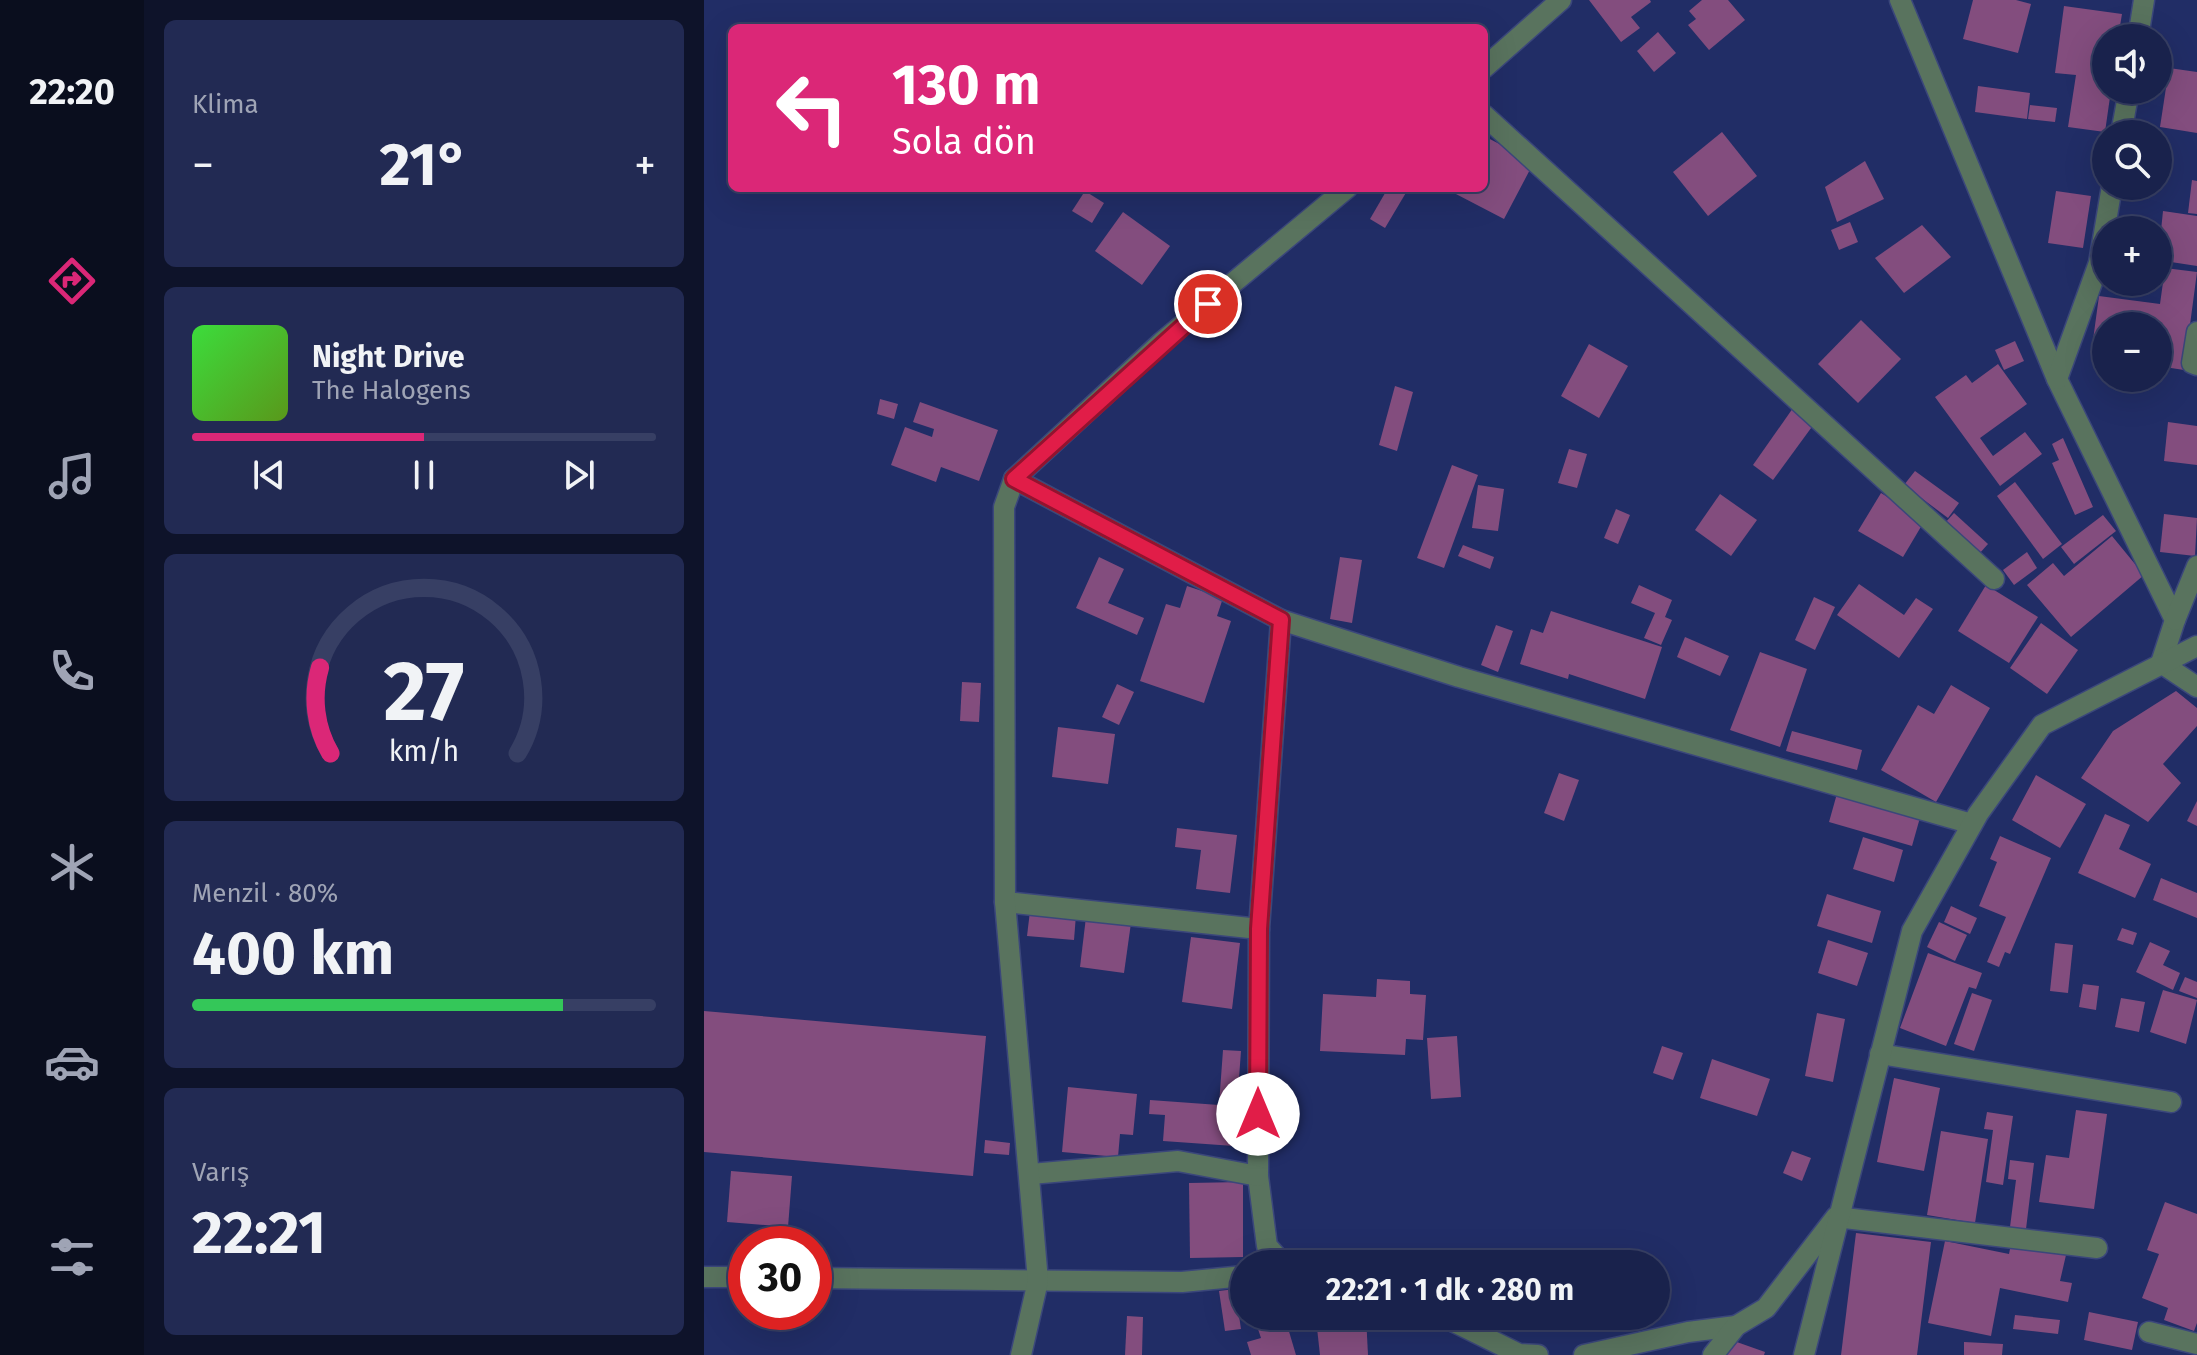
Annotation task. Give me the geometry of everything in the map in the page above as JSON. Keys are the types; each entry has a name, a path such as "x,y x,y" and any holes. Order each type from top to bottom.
{"street":[{"path":"1488,64 1561,0"},
{"path":"1900,0 2057,379 2175,620"},
{"path":"2140,24 2144,0"},
{"path":"1488,119 1994,579"},
{"path":"1021,1355 1038,1281 1005,902 1004,507 1014,479 1162,342 1342,192"},
{"path":"2057,379 2099,263 2110,200"},
{"path":"2197,332 2192,363 2197,365"},
{"path":"1014,479 1281,620 1459,677 1972,824"},
{"path":"2161,663 2197,566"},
{"path":"1271,1250 1267,1246 1258,1176 1259,929 1281,620"},
{"path":"1804,1355 1836,1217 1912,931 1972,824 2042,725 2197,646"},
{"path":"2161,663 2197,687"},
{"path":"1005,902 1259,929"},
{"path":"1880,1054 2171,1102"},
{"path":"1031,1174 1178,1161 1258,1176"},
{"path":"1836,1217 2097,1248"},
{"path":"1713,1355 1736,1326 1766,1308 1836,1217"},
{"path":"704,1277 728,1277"},
{"path":"832,1278 1182,1282 1230,1277"},
{"path":"1584,1355 1688,1332 1736,1326"},
{"path":"1470,1330 1519,1355 1538,1355"},
{"path":"2149,1332 2197,1344"}],"building":[{"path":"1589,0 1651,2 1631,17 1640,28 1621,42"},
{"path":"1702,0 1728,0 1745,20 1709,50 1688,25 1696,19 1689,11"},
{"path":"1973,0 2016,0 2031,4 2018,53 1963,39"},
{"path":"2064,6 2122,14 2120,24 2092,24 2092,104 2109,104 2107,120 2092,120 2092,130 2068,127 2076,75 2055,73"},
{"path":"1658,32 1676,53 1654,72 1637,51"},
{"path":"2172,68 2197,72 2197,133 2172,129 2172,120 2161,120 2164,104 2172,104"},
{"path":"1978,86 2030,93 2027,119 1975,112"},
{"path":"2030,105 2057,108 2055,122 2028,119"},
{"path":"1722,132 1757,176 1708,216 1673,172"},
{"path":"1488,138 1534,162 1504,219 1454,193 1488,192"},
{"path":"1865,161 1884,199 1837,222 1825,187"},
{"path":"2192,180 2197,181 2197,214 2188,213"},
{"path":"2056,191 2091,196 2083,248 2048,243"},
{"path":"1084,192 1104,203 1092,223 1072,211"},
{"path":"1386,192 1406,192 1385,228 1370,219"},
{"path":"2163,211 2197,216 2197,266 2172,262 2172,216 2162,216"},
{"path":"1123,212 1170,246 1142,285 1095,251"},
{"path":"1850,222 1858,242 1839,250 1831,230"},
{"path":"1922,225 1951,257 1904,293 1875,258"},
{"path":"2172,269 2197,272 2184,370 2172,368 2172,312 2097,312 2099,296 2160,304 2161,296 2172,296"},
{"path":"1861,320 1901,359 1858,403 1818,364"},
{"path":"2015,341 2024,361 2004,370 1995,350"},
{"path":"1589,344 1628,366 1599,418 1561,396"},
{"path":"1998,364 2027,404 1980,438 1993,456 2025,432 2042,454 2000,486 1935,397 1966,375 1972,383"},
{"path":"1395,386 1413,392 1397,451 1379,445"},
{"path":"880,399 898,404 894,419 877,414"},
{"path":"920,402 998,430 979,481 941,467 936,482 891,465 905,427 932,437 934,429 913,422"},
{"path":"1793,408 1814,424 1773,480 1753,465"},
{"path":"2168,422 2197,426 2197,465 2164,461"},
{"path":"2063,438 2093,507 2075,515 2052,463 2059,460 2052,444"},
{"path":"1569,449 1587,454 1577,488 1558,483"},
{"path":"1452,465 1478,475 1444,568 1417,558"},
{"path":"1915,471 1959,503 1948,518 1904,485"},
{"path":"2015,482 2062,544 2043,559 1997,496"},
{"path":"1478,485 1504,489 1498,531 1472,528"},
{"path":"1881,493 1925,520 1903,557 1858,531"},
{"path":"1720,494 1757,520 1731,556 1695,530"},
{"path":"1616,509 1630,515 1618,544 1604,538"},
{"path":"1954,513 1988,544 1979,554 1945,523"},
{"path":"2164,514 2197,518 2195,556 2160,552"},
{"path":"2103,515 2116,531 2074,564 2061,547"},
{"path":"2112,536 2144,575 2071,637 2027,585 2053,563 2064,576"},
{"path":"1463,545 1494,557 1490,569 1458,556"},
{"path":"2027,552 2037,568 2014,585 2003,570"},
{"path":"1099,557 1124,569 1108,603 1144,618 1137,635 1076,608"},
{"path":"1340,557 1362,560 1352,623 1330,619"},
{"path":"1859,584 1904,615 1916,598 1933,609 1899,658 1837,615"},
{"path":"1639,585 1672,600 1665,617 1672,620 1661,645 1644,638 1655,613 1631,603"},
{"path":"1986,585 2038,617 2009,663 1958,631"},
{"path":"1187,586 1223,598 1217,616 1231,621 1204,703 1140,681 1166,604 1180,608"},
{"path":"1814,597 1835,607 1815,650 1795,640"},
{"path":"1551,611 1662,647 1645,699 1569,674 1568,679 1520,664 1531,629 1543,633"},
{"path":"2041,623 2078,650 2047,694 2010,668"},
{"path":"1496,625 1513,631 1498,672 1481,665"},
{"path":"1685,637 1729,656 1720,676 1677,657"},
{"path":"1760,652 1807,669 1780,747 1730,730"},
{"path":"962,682 981,683 979,722 960,721"},
{"path":"1117,684 1134,692 1119,725 1102,717"},
{"path":"1951,685 1990,708 1936,802 1881,770 1918,705 1934,714"},
{"path":"2176,691 2197,708 2197,726 2163,764 2181,783 2148,822 2081,778 2113,731"},
{"path":"1058,727 1115,734 1108,784 1052,777"},
{"path":"1792,731 1862,750 1857,770 1786,751"},
{"path":"1559,773 1579,780 1564,821 1544,813"},
{"path":"2036,775 2086,804 2060,848 2012,820"},
{"path":"1838,790 1921,814 1912,846 1829,822"},
{"path":"2197,801 2197,826 2187,821"},
{"path":"2105,814 2130,825 2119,849 2151,864 2135,898 2078,873"},
{"path":"1177,828 1237,835 1230,893 1196,889 1201,850 1175,847"},
{"path":"2000,836 2051,858 2010,954 2005,952 1999,967 1987,962 2006,917 1979,906 1997,862 1990,859"},
{"path":"1863,837 1903,850 1894,882 1853,869"},
{"path":"2161,878 2197,893 2197,918 2153,900"},
{"path":"1827,894 1881,911 1872,943 1817,926"},
{"path":"1951,906 1977,918 1970,934 1944,922"},
{"path":"1030,911 1076,915 1074,940 1027,936"},
{"path":"1086,917 1131,923 1124,973 1080,967"},
{"path":"1939,922 1967,935 1955,961 1927,947"},
{"path":"2122,928 2137,933 2133,945 2117,940"},
{"path":"1191,937 1240,943 1232,1009 1182,1002"},
{"path":"1828,940 1868,953 1857,986 1818,973"},
{"path":"2150,942 2170,951 2163,965 2180,973 2173,990 2136,972"},
{"path":"2055,943 2073,945 2068,993 2050,991"},
{"path":"1928,953 1982,973 1976,989 1969,987 1946,1046 1900,1028"},
{"path":"2185,977 2197,982 2197,998 2179,991"},
{"path":"1377,979 1410,981 1410,994 1426,995 1423,1040 1406,1039 1405,1055 1320,1051 1323,994 1376,997"},
{"path":"2083,984 2099,986 2096,1010 2079,1007"},
{"path":"2163,990 2197,1000 2186,1044 2150,1032"},
{"path":"1972,993 1992,1000 1974,1051 1954,1044"},
{"path":"2121,998 2145,1002 2139,1032 2115,1027"},
{"path":"704,1011 986,1036 973,1176 704,1152"},
{"path":"1817,1013 1845,1019 1833,1082 1805,1076"},
{"path":"1457,1036 1461,1097 1431,1099 1427,1038"},
{"path":"1662,1046 1683,1053 1673,1080 1653,1073"},
{"path":"1223,1050 1241,1051 1234,1146 1163,1141 1165,1115 1149,1114 1150,1100 1219,1105"},
{"path":"1712,1059 1770,1079 1757,1116 1700,1098"},
{"path":"1894,1078 1940,1088 1924,1171 1877,1162"},
{"path":"1068,1087 1137,1094 1133,1135 1120,1134 1118,1157 1062,1152"},
{"path":"2076,1110 2107,1114 2094,1209 2039,1202 2046,1155 2069,1158"},
{"path":"1987,1112 2013,1116 2003,1185 1986,1182 1993,1130 1984,1129"},
{"path":"1941,1131 1988,1139 1975,1223 1927,1215"},
{"path":"985,1140 1010,1143 1009,1155 984,1153"},
{"path":"1792,1151 1811,1158 1802,1181 1783,1173"},
{"path":"2010,1160 2034,1163 2026,1229 2010,1227 2016,1180 2008,1179"},
{"path":"731,1171 792,1176 788,1226 727,1222"},
{"path":"1243,1182 1243,1250 1230,1250 1230,1257 1190,1258 1189,1183"},
{"path":"2165,1202 2197,1214 2197,1323 2194,1331 2164,1320 2168,1308 2142,1298 2159,1254 2147,1250"},
{"path":"1856,1233 1931,1242 1917,1355 1841,1355"},
{"path":"1945,1241 2009,1254 2011,1244 2066,1255 2060,1281 2072,1283 2068,1302 2000,1288 1991,1336 1928,1323"},
{"path":"1230,1290 1230,1330 1233,1330 1225,1331 1219,1291"},
{"path":"2089,1312 2138,1322 2132,1350 2084,1340"},
{"path":"2015,1315 2060,1320 2058,1334 2013,1329"},
{"path":"1127,1316 1143,1317 1142,1355 1125,1355"},
{"path":"1258,1330 1289,1330 1296,1355 1251,1355 1247,1342 1261,1338"},
{"path":"1317,1330 1367,1330 1368,1355 1320,1355"},
{"path":"1734,1341 1765,1352 1764,1355 1724,1355"},
{"path":"1964,1342 2003,1344 2002,1355 1964,1355"}],"route":[{"path":"1208,304 1162,342 1014,479 1281,620 1259,929 1258,1114"}]}
